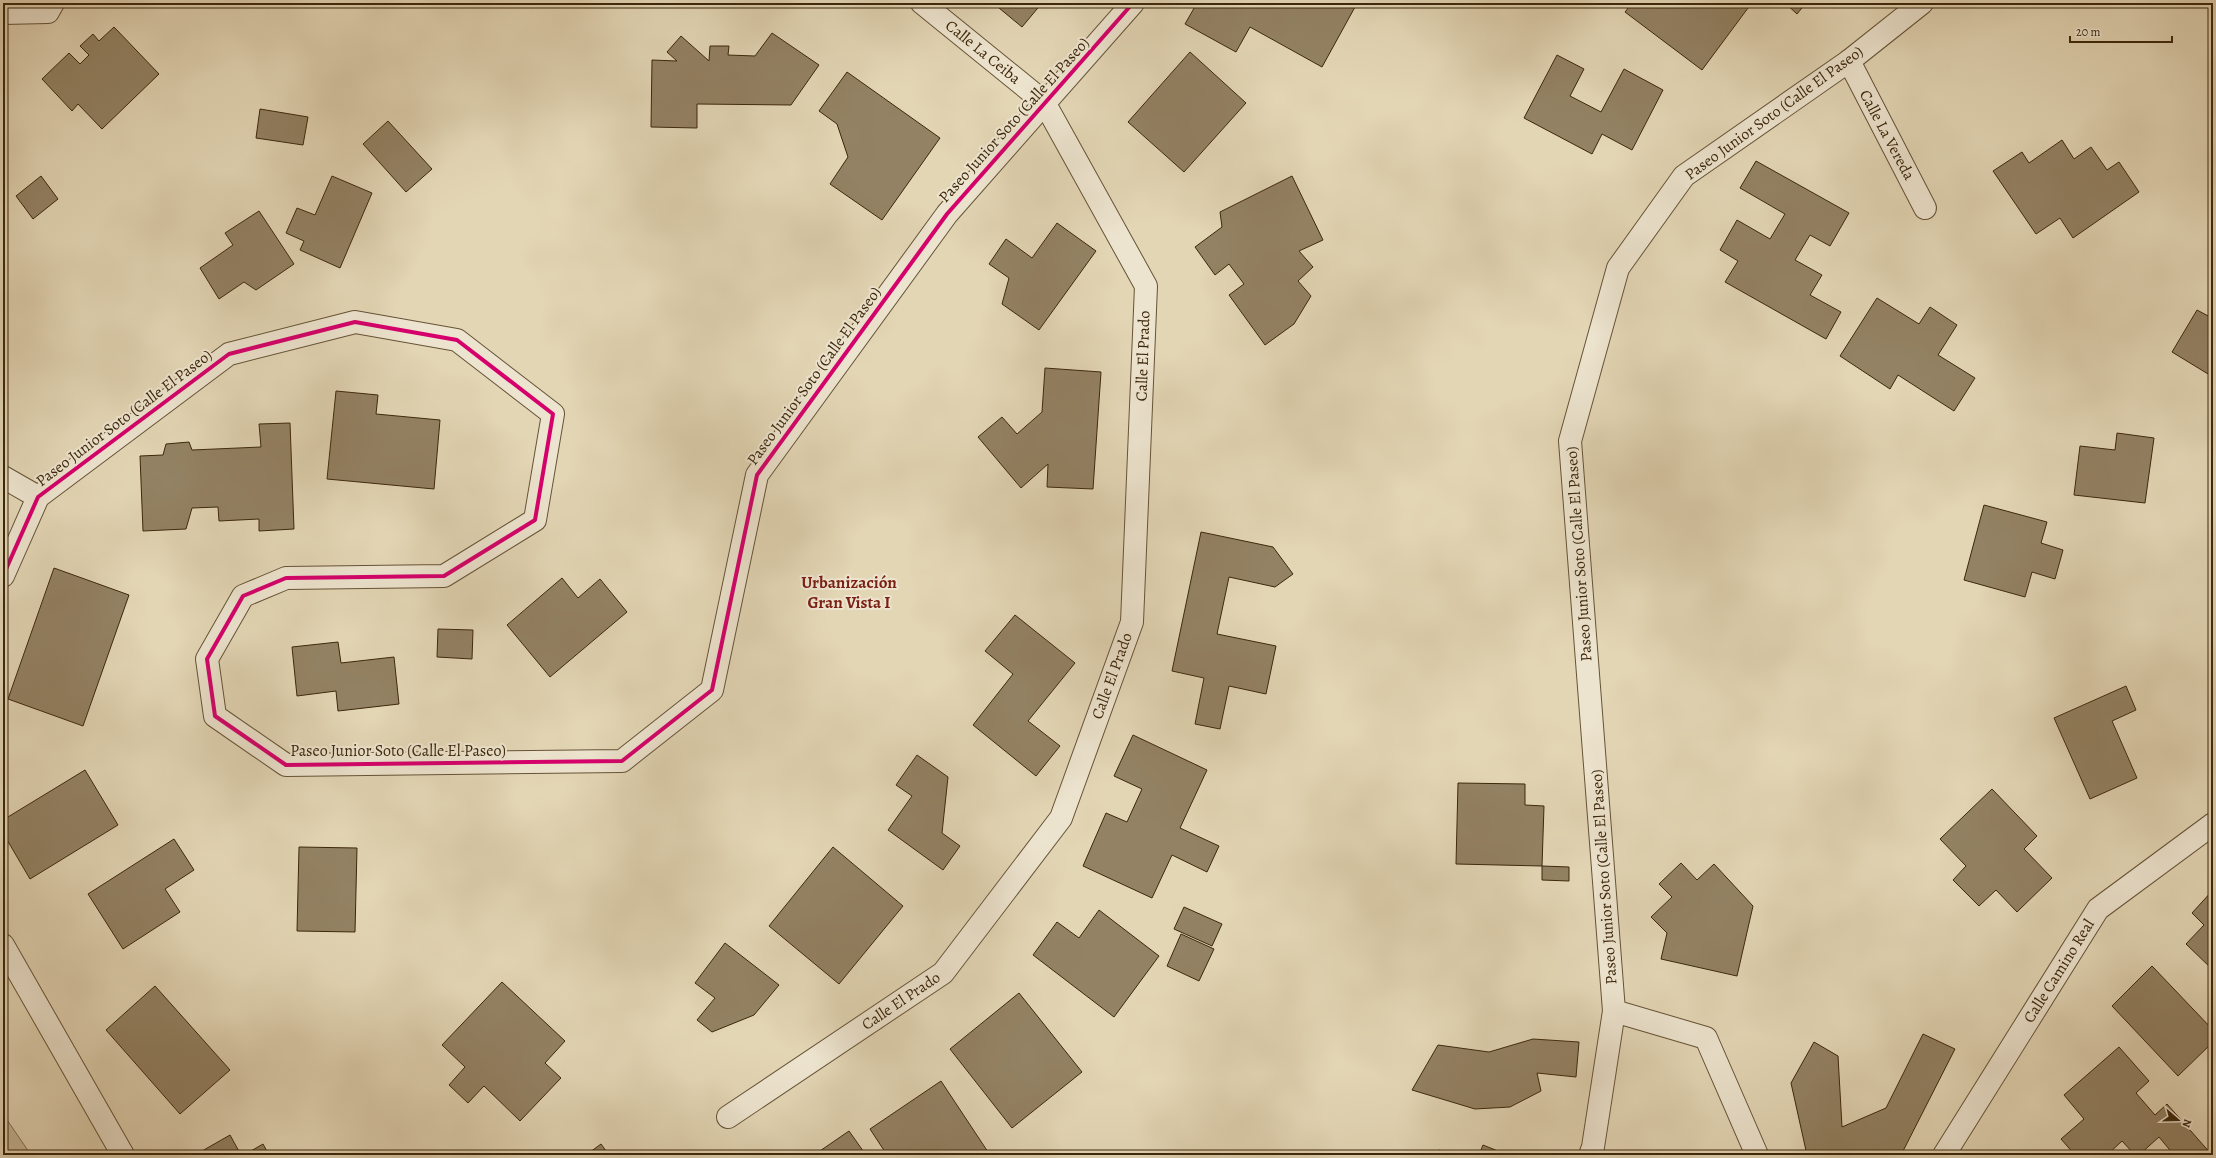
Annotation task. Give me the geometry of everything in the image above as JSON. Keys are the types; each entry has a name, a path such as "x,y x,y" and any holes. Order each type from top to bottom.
{"street":[{"path":"3,13 48,12 53,3"},
{"name":"Calle La Ceiba","path":"922,3 1044,102"},
{"name":"Paseo Junior Soto (Calle El Paseo)","path":"3,576 38,497 229,354 355,322 457,340 553,414 535,520 444,576 286,578 243,596 207,659 215,716 286,765 622,762 712,690 757,475 947,214 1044,102 1077,68 1133,3"},
{"name":"Paseo Junior Soto (Calle El Paseo)","path":"1590,1155 1593,1147 1614,1011 1570,441 1618,268 1684,176 1849,61 1922,3"},
{"name":"Calle La Vereda","path":"1849,61 1925,208"},
{"name":"Calle El Prado","path":"728,1117 943,973 1061,818 1132,622 1146,286 1044,102"},
{"path":"3,477 38,497"},
{"name":"Calle Camino Real","path":"1944,1155 2098,909 2213,824"},
{"path":"3,945 123,1155"},
{"path":"1614,1011 1706,1038 1757,1155"}],"shaded area":[{"path":"3,1114 31,1155 3,1155"}],"building":[{"path":"993,3 1042,3 1022,27"},
{"path":"1197,3 1348,3 1355,7 1322,67 1250,27 1236,52 1185,24"},
{"path":"1632,3 1751,4 1702,70 1625,12"},
{"path":"1785,3 1806,3 1797,14"},
{"path":"114,27 159,74 102,129 78,104 72,111 42,79 69,53 80,64 89,55 80,46 93,34 99,41"},
{"path":"772,33 819,65 791,105 697,104 697,128 651,127 652,60 677,61 667,52 681,36 709,61 710,46 729,46 728,55 755,56"},
{"path":"1190,52 1246,103 1184,172 1128,122"},
{"path":"1557,55 1584,69 1570,96 1601,112 1624,69 1663,90 1632,150 1602,134 1592,154 1524,118"},
{"path":"847,72 940,138 882,220 830,184 848,157 837,124 819,111"},
{"path":"260,109 308,117 303,145 256,138"},
{"path":"388,121 432,169 406,192 363,144"},
{"path":"2062,140 2074,159 2091,147 2107,170 2119,162 2139,192 2073,238 2060,218 2036,234 1993,171 2022,152 2029,163"},
{"path":"1756,161 1849,213 1830,246 1810,235 1795,260 1822,275 1810,295 1841,312 1826,339 1725,282 1738,261 1720,250 1737,220 1770,239 1785,214 1740,188"},
{"path":"41,176 58,199 33,219 16,196"},
{"path":"332,176 372,193 340,268 300,250 304,241 286,233 297,208 315,215"},
{"path":"1292,176 1323,240 1299,251 1313,267 1298,281 1311,296 1294,324 1265,345 1229,295 1244,284 1229,264 1215,275 1195,247 1222,227 1220,212"},
{"path":"259,211 294,264 256,290 244,282 219,299 200,268 233,245 225,233"},
{"path":"1057,223 1096,251 1039,330 1002,304 1009,278 989,264 1006,239 1032,258"},
{"path":"1877,298 1919,324 1930,307 1957,325 1938,355 1975,378 1954,411 1898,375 1890,389 1840,356"},
{"path":"2197,310 2212,318 2213,316 2213,377 2172,352"},
{"path":"1045,368 1101,372 1093,489 1047,487 1048,464 1021,488 978,437 1002,417 1017,434 1042,412"},
{"path":"336,391 378,395 376,414 440,420 434,489 327,479"},
{"path":"290,423 294,529 259,531 259,519 219,521 218,507 192,508 186,529 143,531 140,456 163,455 166,444 189,442 192,450 261,447 259,424"},
{"path":"2117,433 2154,438 2145,503 2074,495 2080,446 2115,450"},
{"path":"1984,505 2047,522 2041,543 2063,550 2055,579 2032,572 2025,597 1964,580"},
{"path":"1201,532 1273,547 1293,574 1275,587 1229,577 1217,634 1276,646 1266,694 1229,686 1220,729 1195,724 1204,678 1172,671"},
{"path":"54,568 129,595 83,726 8,699"},
{"path":"562,578 578,598 600,579 627,612 550,677 507,625"},
{"path":"1015,615 1075,663 1028,721 1060,746 1036,776 973,725 1013,674 985,651"},
{"path":"438,629 473,630 472,659 437,657"},
{"path":"338,642 341,663 394,657 399,704 338,711 336,691 297,696 292,647"},
{"path":"2126,686 2136,710 2112,721 2137,778 2090,799 2054,718"},
{"path":"1133,735 1207,770 1180,828 1219,846 1207,872 1172,855 1152,898 1083,866 1106,813 1127,822 1142,789 1114,776"},
{"path":"917,755 948,777 942,833 960,846 943,870 888,830 912,796 896,785"},
{"path":"85,770 118,825 30,879 3,833 3,820"},
{"path":"1458,783 1525,784 1525,805 1544,806 1542,866 1456,864"},
{"path":"1992,789 2037,836 2024,849 2052,878 2017,912 1996,890 1979,906 1953,880 1966,866 1940,839"},
{"path":"174,839 194,870 165,889 180,912 123,949 88,894"},
{"path":"299,847 357,848 355,932 297,931"},
{"path":"833,847 903,906 839,984 769,926"},
{"path":"1681,863 1697,880 1714,864 1753,906 1737,976 1661,959 1667,933 1651,917 1672,897 1659,884"},
{"path":"1542,866 1569,867 1569,881 1542,880"},
{"path":"2213,890 2213,970 2186,944 2204,925 2192,913"},
{"path":"1184,907 1222,924 1212,946 1174,929"},
{"path":"1099,910 1159,956 1114,1017 1033,955 1057,922 1079,938"},
{"path":"1181,934 1214,949 1199,981 1167,966"},
{"path":"725,943 779,985 754,1015 712,1032 697,1020 715,998 695,983"},
{"path":"2152,966 2213,1030 2213,1042 2178,1076 2112,1006"},
{"path":"502,982 565,1041 545,1063 561,1078 520,1121 484,1086 468,1103 449,1085 465,1067 442,1045"},
{"path":"155,986 230,1070 180,1114 106,1030"},
{"path":"1019,993 1082,1072 1012,1128 950,1049"},
{"path":"1923,1034 1955,1049 1901,1155 1807,1155 1791,1083 1814,1042 1838,1056 1842,1127 1886,1108"},
{"path":"1533,1039 1579,1042 1576,1077 1537,1073 1541,1091 1510,1107 1475,1109 1412,1090 1438,1045 1489,1052"},
{"path":"2119,1047 2149,1081 2136,1093 2155,1115 2167,1104 2212,1155 2174,1155 2159,1137 2139,1155 2135,1155 2122,1141 2107,1155 2075,1155 2061,1139 2084,1119 2064,1095"},
{"path":"941,1081 990,1155 887,1155 870,1129"},
{"path":"849,1131 866,1155 814,1155"},
{"path":"230,1135 241,1155 195,1155"},
{"path":"263,1144 269,1155 244,1155"},
{"path":"601,1144 609,1155 586,1155"},
{"path":"1483,1145 1508,1155 1479,1155"},
{"path":"1439,1150 1452,1155 1437,1155"}],"cycle path":[{"path":"3,576 38,497 229,354 355,322 457,340 553,414 535,520 444,576 286,578 243,596 207,659 215,716 286,765 622,761 712,690 757,475 947,214 1133,3"}],"district":[{"name":"Urbanización Gran Vista I","path":"849,592"}]}
